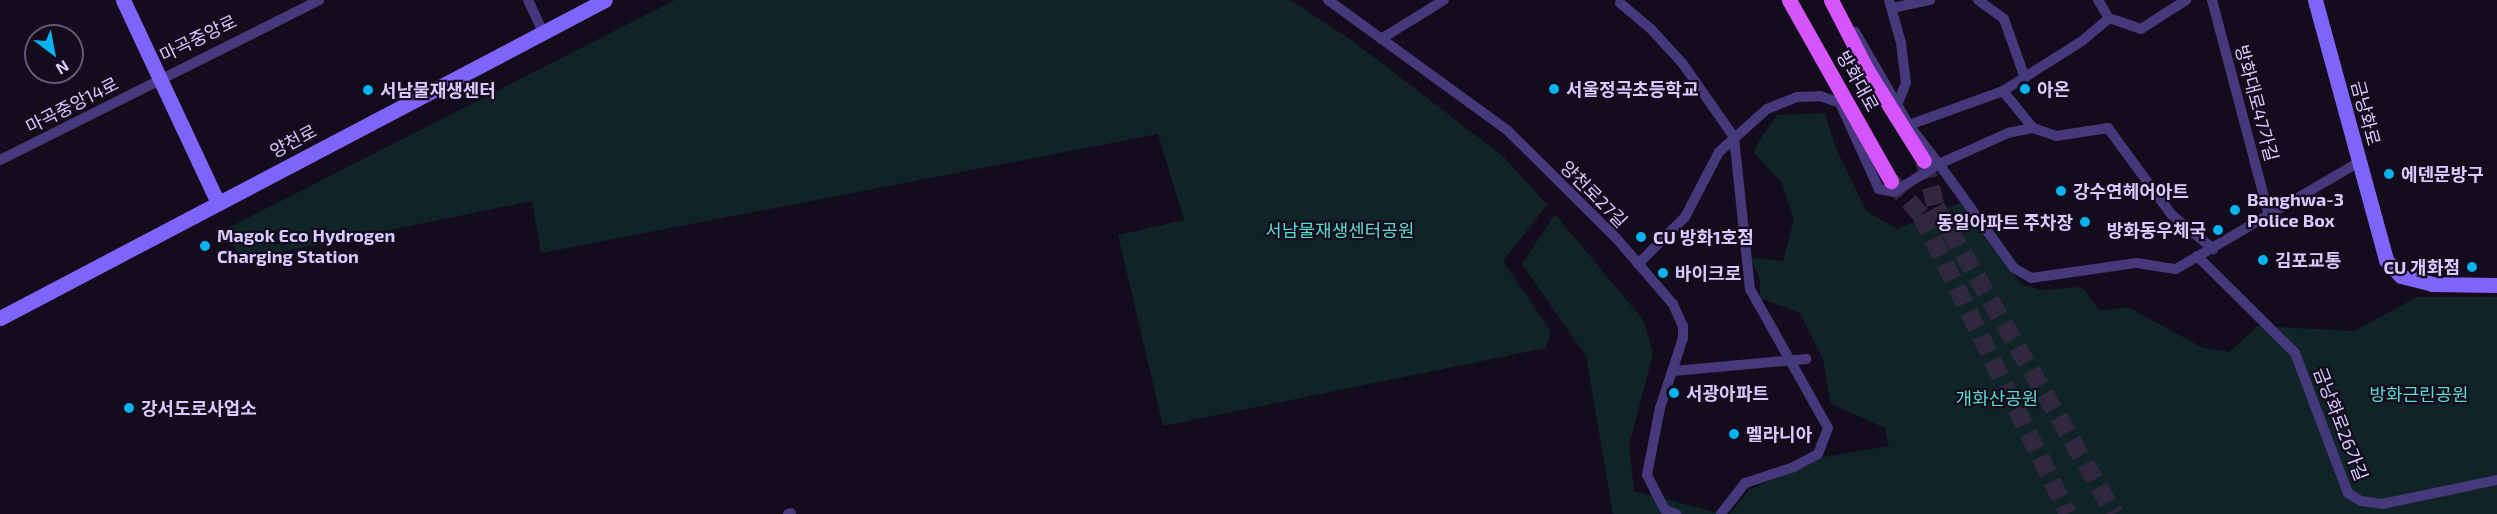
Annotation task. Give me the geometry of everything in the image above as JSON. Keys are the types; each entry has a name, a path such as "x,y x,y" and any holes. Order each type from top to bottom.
{"main road":[{"name":"마곡중앙로","path":"123,0 218,203"},
{"name":"양천로","path":"0,318 605,0"},
{"name":"방화대로","path":"1832,0 1867,70 1932,162"},
{"name":"금낭화로","path":"2315,0 2386,260 2401,276 2432,284 2497,285"},
{"name":"방화대로","path":"1792,6 1891,181"}],"street":[{"name":"마곡중앙로","path":"159,78 319,0"},
{"path":"528,0 543,32"},
{"name":"양천로27길","path":"1328,0 1508,131 1638,264 1673,304 1683,327 1680,353 1660,408 1647,476 1665,510 1676,514"},
{"path":"1381,39 1444,0"},
{"path":"1619,1 1632,0"},
{"path":"1832,0 1899,103 1909,125 1932,162 1960,195 2014,268 2031,278 2137,263 2176,269 2359,162"},
{"path":"1899,103 1906,83 1890,4 1930,0"},
{"path":"1978,0 2004,19 2025,78"},
{"path":"2098,0 2109,18 2142,29 2186,0"},
{"name":"방화대로47가길","path":"2212,0 2269,215"},
{"path":"1619,1 1683,64 1734,136 1750,289 1828,428 1825,444 1818,454 1794,467 1745,483 1721,514"},
{"path":"1792,6 1805,40 1840,103 1879,189 1894,192 1932,162 2008,133 2033,128 2056,136 2109,128 2171,214 2213,249"},
{"path":"1909,125 2003,91 2082,41 2109,18"},
{"name":"마곡중앙14로","path":"0,160 159,78"},
{"path":"2003,91 2033,128"},
{"path":"1638,264 1685,216 1698,198 1712,164 1734,136 1767,110 1797,97 1820,96 1840,103"},
{"name":"금낭화로26가길","path":"2197,256 2295,352 2348,493 2361,501 2382,504 2497,480"},
{"path":"1674,371 1806,359"}],"green space":[{"name":"서남물재생센터공원","path":"675,0 1290,0 1354,42 1504,157 1547,205 1503,261 1551,332 1546,348 1163,426 1118,235 1184,220 1158,134 541,253 532,201 242,260 224,230"},
{"name":"개화산공원","path":"1825,113 1835,146 1866,211 1897,229 1962,202 2021,284 2042,290 2082,287 2100,311 2128,307 2201,347 2229,352 2258,326 2354,331 2417,297 2497,297 2497,514 1730,514 1749,490 1824,457 1889,446 1885,428 1831,404 1823,359 1800,313 1760,298 1760,280 1751,258 1783,261 1794,219 1782,183 1754,153 1759,141 1777,115"},
{"path":"1555,214 1644,321 1653,354 1629,445 1634,491 1723,514 1613,514 1586,356 1522,264"}],"tunnel":[{"path":"1924,161 1936,207 2115,514"},
{"path":"1891,181 1921,215 2068,514"}],"place":[{"name":"서울정곡초등학교","path":"1554,89"},
{"name":"아온","path":"2025,89"},
{"name":"서남물재생센터","path":"368,90"},
{"name":"에덴문방구","path":"2389,174"},
{"name":"강수연헤어아트","path":"2061,191"},
{"name":"Banghwa-3 Police Box","path":"2235,210"},
{"name":"동일아파트 주차장","path":"2085,222"},
{"name":"방화동우체국","path":"2218,230"},
{"name":"CU 방화1호점","path":"1641,237"},
{"name":"Magok Eco Hydrogen Charging Station","path":"205,246"},
{"name":"김포교통","path":"2263,260"},
{"name":"CU 개화점","path":"2472,267"},
{"name":"바이크로","path":"1663,273"},
{"name":"서광아파트","path":"1674,393"},
{"name":"강서도로사업소","path":"129,408"},
{"name":"멜라니아","path":"1734,434"}],"park label":[{"name":"방화근린공원","path":"2419,394"}]}
